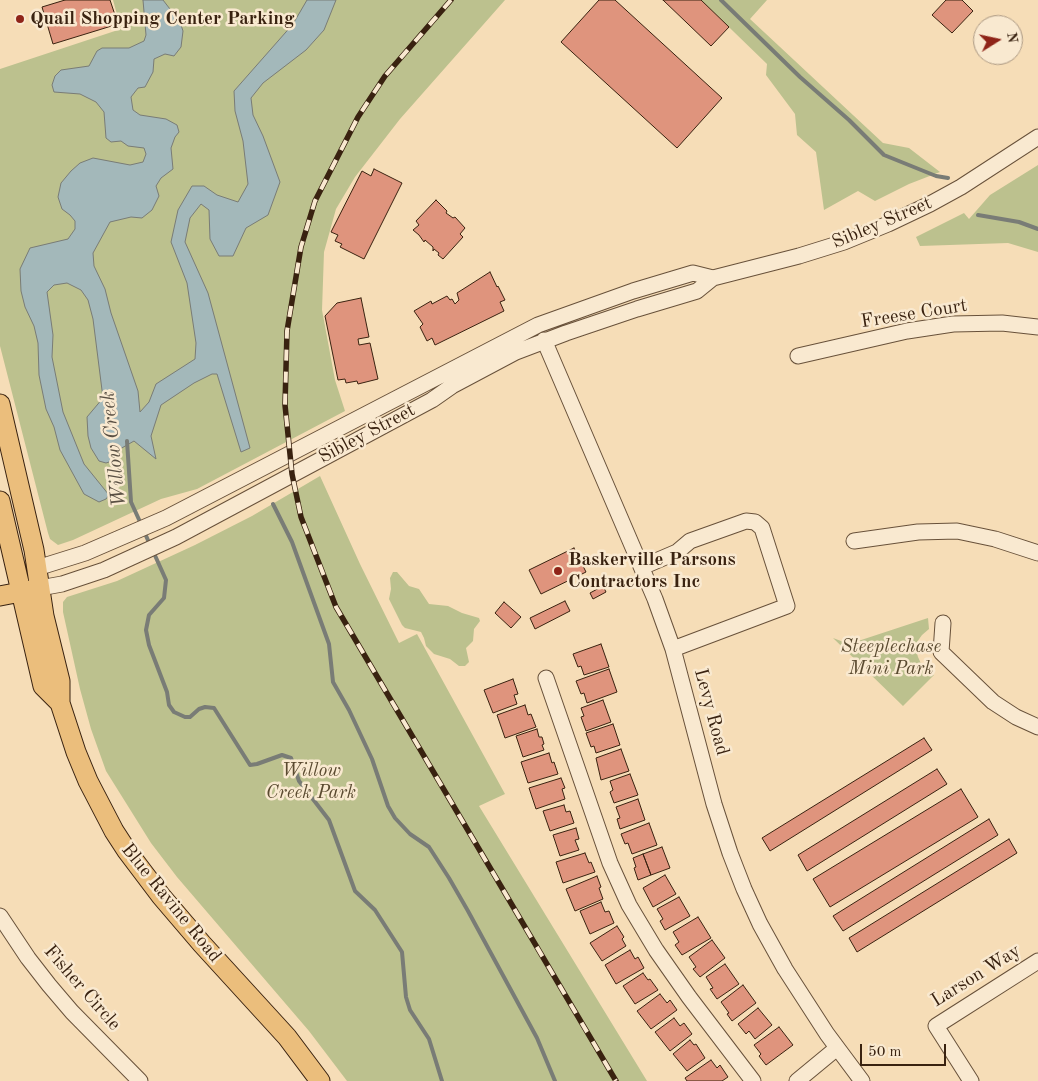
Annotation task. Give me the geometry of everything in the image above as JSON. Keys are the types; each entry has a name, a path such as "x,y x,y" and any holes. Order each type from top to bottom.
{"main road":[{"name":"Blue Ravine Road","path":"0,404 37,568 44,616 60,681 60,702 76,752 88,781 114,831 161,896 287,1037 320,1081"},
{"name":"Blue Ravine Road","path":"0,501 8,573 21,592 43,686 60,702"},
{"name":"Sibley Street","path":"8,573 37,568"},
{"name":"Sibley Street","path":"0,596 40,588"}],"street":[{"name":"Sibley Street","path":"40,588 62,584 86,576 139,555 176,537 432,400 452,386 516,352 544,340 697,291 713,278 799,256 844,242 888,224 961,187 1038,137"},
{"name":"Sibley Street","path":"37,568 85,553 166,518 538,325 634,290 693,273 713,278"},
{"name":"Freese Court","path":"798,356 907,331 938,326 1002,323 1038,327"},
{"name":"Levy Road","path":"544,340 642,568 674,649 714,804 744,889 760,924 805,1002 862,1081"},
{"path":"642,568 677,552 690,541 746,521 755,522 762,528 787,606 674,649"},
{"path":"854,541 918,532 957,531 995,539 1038,553"},
{"path":"943,623 941,652 993,702 1016,717 1038,727"},
{"path":"546,678 610,863 629,906 656,950 689,997 753,1081"},
{"name":"Fisher Circle","path":"0,916 28,958 55,992 72,1012 140,1081"},
{"name":"Larson Way","path":"970,1081 936,1026 1038,961"},
{"path":"797,1081 837,1048"}],"green space":[{"path":"113,0 505,0 400,119 355,177 336,209 324,252 322,310 335,380 345,411 197,489 161,499 73,540 58,545 50,539 48,533 0,346 0,69 121,29"},
{"path":"701,0 767,0 750,19 883,143 909,148 940,172 909,184 875,201 858,191 824,210 816,152 797,135 795,114 766,75 767,64"},
{"path":"1038,165 1038,252 1008,243 920,246 916,237 964,213 969,219 990,195"},
{"name":"Willow Creek Park","path":"320,476 399,643 417,634 505,794 479,806 647,1081 347,1081 309,1031 177,877 151,843 106,771 91,729 80,689 63,612 63,602 67,597 117,581 195,545 252,516"},
{"path":"393,572 397,572 409,586 419,589 429,604 448,606 479,618 480,621 474,629 473,641 466,648 469,662 465,666 459,666 450,659 434,654 426,646 421,632 405,628 402,625 389,599 391,589 390,578"},
{"name":"Steeplechase Mini Park","path":"928,618 929,629 917,642 916,650 923,668 934,675 903,706 833,638 849,644"}],"water":[{"path":"143,0 163,0 180,22 183,31 181,47 174,56 165,54 154,59 153,72 145,87 138,88 131,97 133,110 140,115 166,119 177,125 179,132 171,148 173,169 161,178 156,186 159,196 152,210 142,218 131,217 110,222 93,253 94,266 105,289 111,313 138,391 140,412 149,402 156,384 195,359 196,343 187,283 171,242 178,210 192,186 204,186 217,195 238,202 248,184 243,141 235,111 234,91 293,24 307,0 336,0 324,30 306,50 263,83 251,98 253,115 280,182 268,215 246,228 233,256 219,256 210,239 209,210 201,204 190,218 185,242 208,293 250,448 241,452 217,374 212,374 194,383 161,405 151,436 156,459 134,441 120,449 115,460 106,463 99,461 91,448 88,436 87,417 103,398 93,319 88,300 81,290 67,283 54,285 47,292 53,335 52,357 63,412 84,464 109,495 106,499 99,502 84,494 60,450 54,427 46,409 39,375 38,343 21,291 20,269 30,248 68,239 75,229 75,221 62,209 58,197 61,183 80,163 93,158 130,165 143,162 146,154 144,148 128,146 121,141 111,142 106,138 104,112 96,102 80,94 54,92 52,85 55,76 61,70 89,66 97,51 102,48 129,48 144,41 146,35"}],"building":[{"path":"65,0 110,0 118,24 53,44 42,7"},
{"path":"599,0 615,0 722,98 677,148 561,42"},
{"path":"663,0 701,0 729,27 711,46"},
{"path":"946,0 962,0 973,11 952,33 932,15"},
{"path":"374,169 402,183 364,259 340,247 342,244 335,241 338,235 331,232 362,171 371,176"},
{"path":"436,200 447,211 446,213 453,218 455,217 465,228 460,234 463,237 443,259 434,249 433,251 433,247 425,240 424,242 413,230 419,225 416,221"},
{"path":"490,272 505,300 500,302 504,311 435,345 432,338 427,341 420,327 423,324 414,311 431,301 432,304 447,296 455,304 459,300 457,293"},
{"path":"361,298 369,337 358,339 359,345 370,343 378,379 358,384 357,381 346,383 345,379 338,380 325,316 337,303"},
{"name":"Baskerville Parsons Contractors Inc","path":"574,548 586,572 541,594 529,570"},
{"path":"603,586 606,592 593,599 590,593"},
{"path":"565,601 570,611 535,629 530,618"},
{"path":"504,602 521,617 511,628 495,613"},
{"path":"601,644 609,667 584,675 581,666 578,667 573,654"},
{"path":"609,669 617,692 587,703 584,693 581,694 576,681"},
{"path":"513,679 518,694 514,695 517,704 493,713 484,690"},
{"path":"603,700 611,722 586,731 581,717 584,716 581,708"},
{"path":"525,705 528,715 531,714 536,727 505,738 497,715"},
{"path":"613,724 620,745 596,753 594,746 591,747 586,733"},
{"path":"537,729 539,737 542,737 544,750 523,757 516,736"},
{"path":"924,738 932,750 770,851 762,838"},
{"path":"621,749 629,771 601,780 596,758"},
{"path":"549,753 558,774 528,783 521,762"},
{"path":"937,769 947,784 807,871 798,855"},
{"path":"630,774 638,795 614,803 610,792 613,790 610,781"},
{"path":"561,778 565,788 562,789 565,799 536,809 529,788"},
{"path":"961,789 978,817 830,907 813,879"},
{"path":"638,799 645,820 620,829 617,819 620,818 616,807"},
{"path":"564,805 566,812 570,811 574,823 550,831 543,811"},
{"path":"989,819 998,835 843,931 833,916"},
{"path":"649,823 657,845 632,854 628,843 625,844 621,834"},
{"path":"576,828 579,839 575,840 579,850 560,856 553,835"},
{"path":"1009,839 1017,853 857,952 849,938"},
{"path":"662,847 670,868 651,875 643,854"},
{"path":"585,853 595,872 563,883 556,862"},
{"path":"643,854 651,875 638,880 633,858"},
{"path":"665,875 676,894 653,907 643,888"},
{"path":"597,876 603,899 575,911 566,889"},
{"path":"679,897 690,916 665,930 660,921 663,919 657,909"},
{"path":"601,902 605,912 609,911 614,923 590,934 580,911"},
{"path":"698,917 711,938 682,955 675,945 679,942 673,932"},
{"path":"617,926 624,937 622,939 626,946 602,961 590,943"},
{"path":"712,940 725,958 700,977 693,969 696,967 689,957"},
{"path":"630,950 635,959 638,957 644,968 616,984 605,965"},
{"path":"725,964 739,984 717,999 710,989 713,988 706,977"},
{"path":"643,973 658,990 635,1004 623,986"},
{"path":"743,985 756,1003 732,1021 721,1002"},
{"path":"660,994 667,1003 670,1000 677,1010 651,1029 637,1011"},
{"path":"758,1008 772,1025 755,1039 749,1031 746,1034 738,1024"},
{"path":"674,1018 680,1026 684,1023 692,1034 670,1051 655,1032"},
{"path":"779,1027 793,1045 766,1065 754,1045"},
{"path":"690,1040 694,1045 696,1044 705,1058 687,1071 673,1054"},
{"path":"711,1060 717,1068 720,1065 728,1077 722,1081 687,1081 685,1078"}],"waterway":[{"path":"721,0 884,155 936,176 948,178"},
{"path":"978,215 1019,222 1038,229"},
{"name":"Willow Creek","path":"127,441 131,502 141,524"},
{"path":"273,504 292,542 329,644 333,682 349,710 372,759 388,806 395,818 410,834 429,847 449,878 537,1038 555,1081"},
{"name":"Willow Creek","path":"144,531 150,545"},
{"name":"Willow Creek","path":"153,551 166,580 164,598 149,615 146,630 149,645 167,692 169,705 174,712 185,717 190,717 199,709 205,707 214,708 250,765 282,755 291,758 299,781 329,820 355,891 375,910 402,952 406,997 410,1010 429,1039 442,1081"}],"railway":[{"path":"451,0 385,76 358,117 315,201 301,247 287,331 285,405 292,474 301,517 336,607 616,1081"}],"place":[{"name":"Quail Shopping Center Parking","path":"20,19"},
{"name":"Baskerville Parsons Contractors Inc","path":"558,571"}]}
